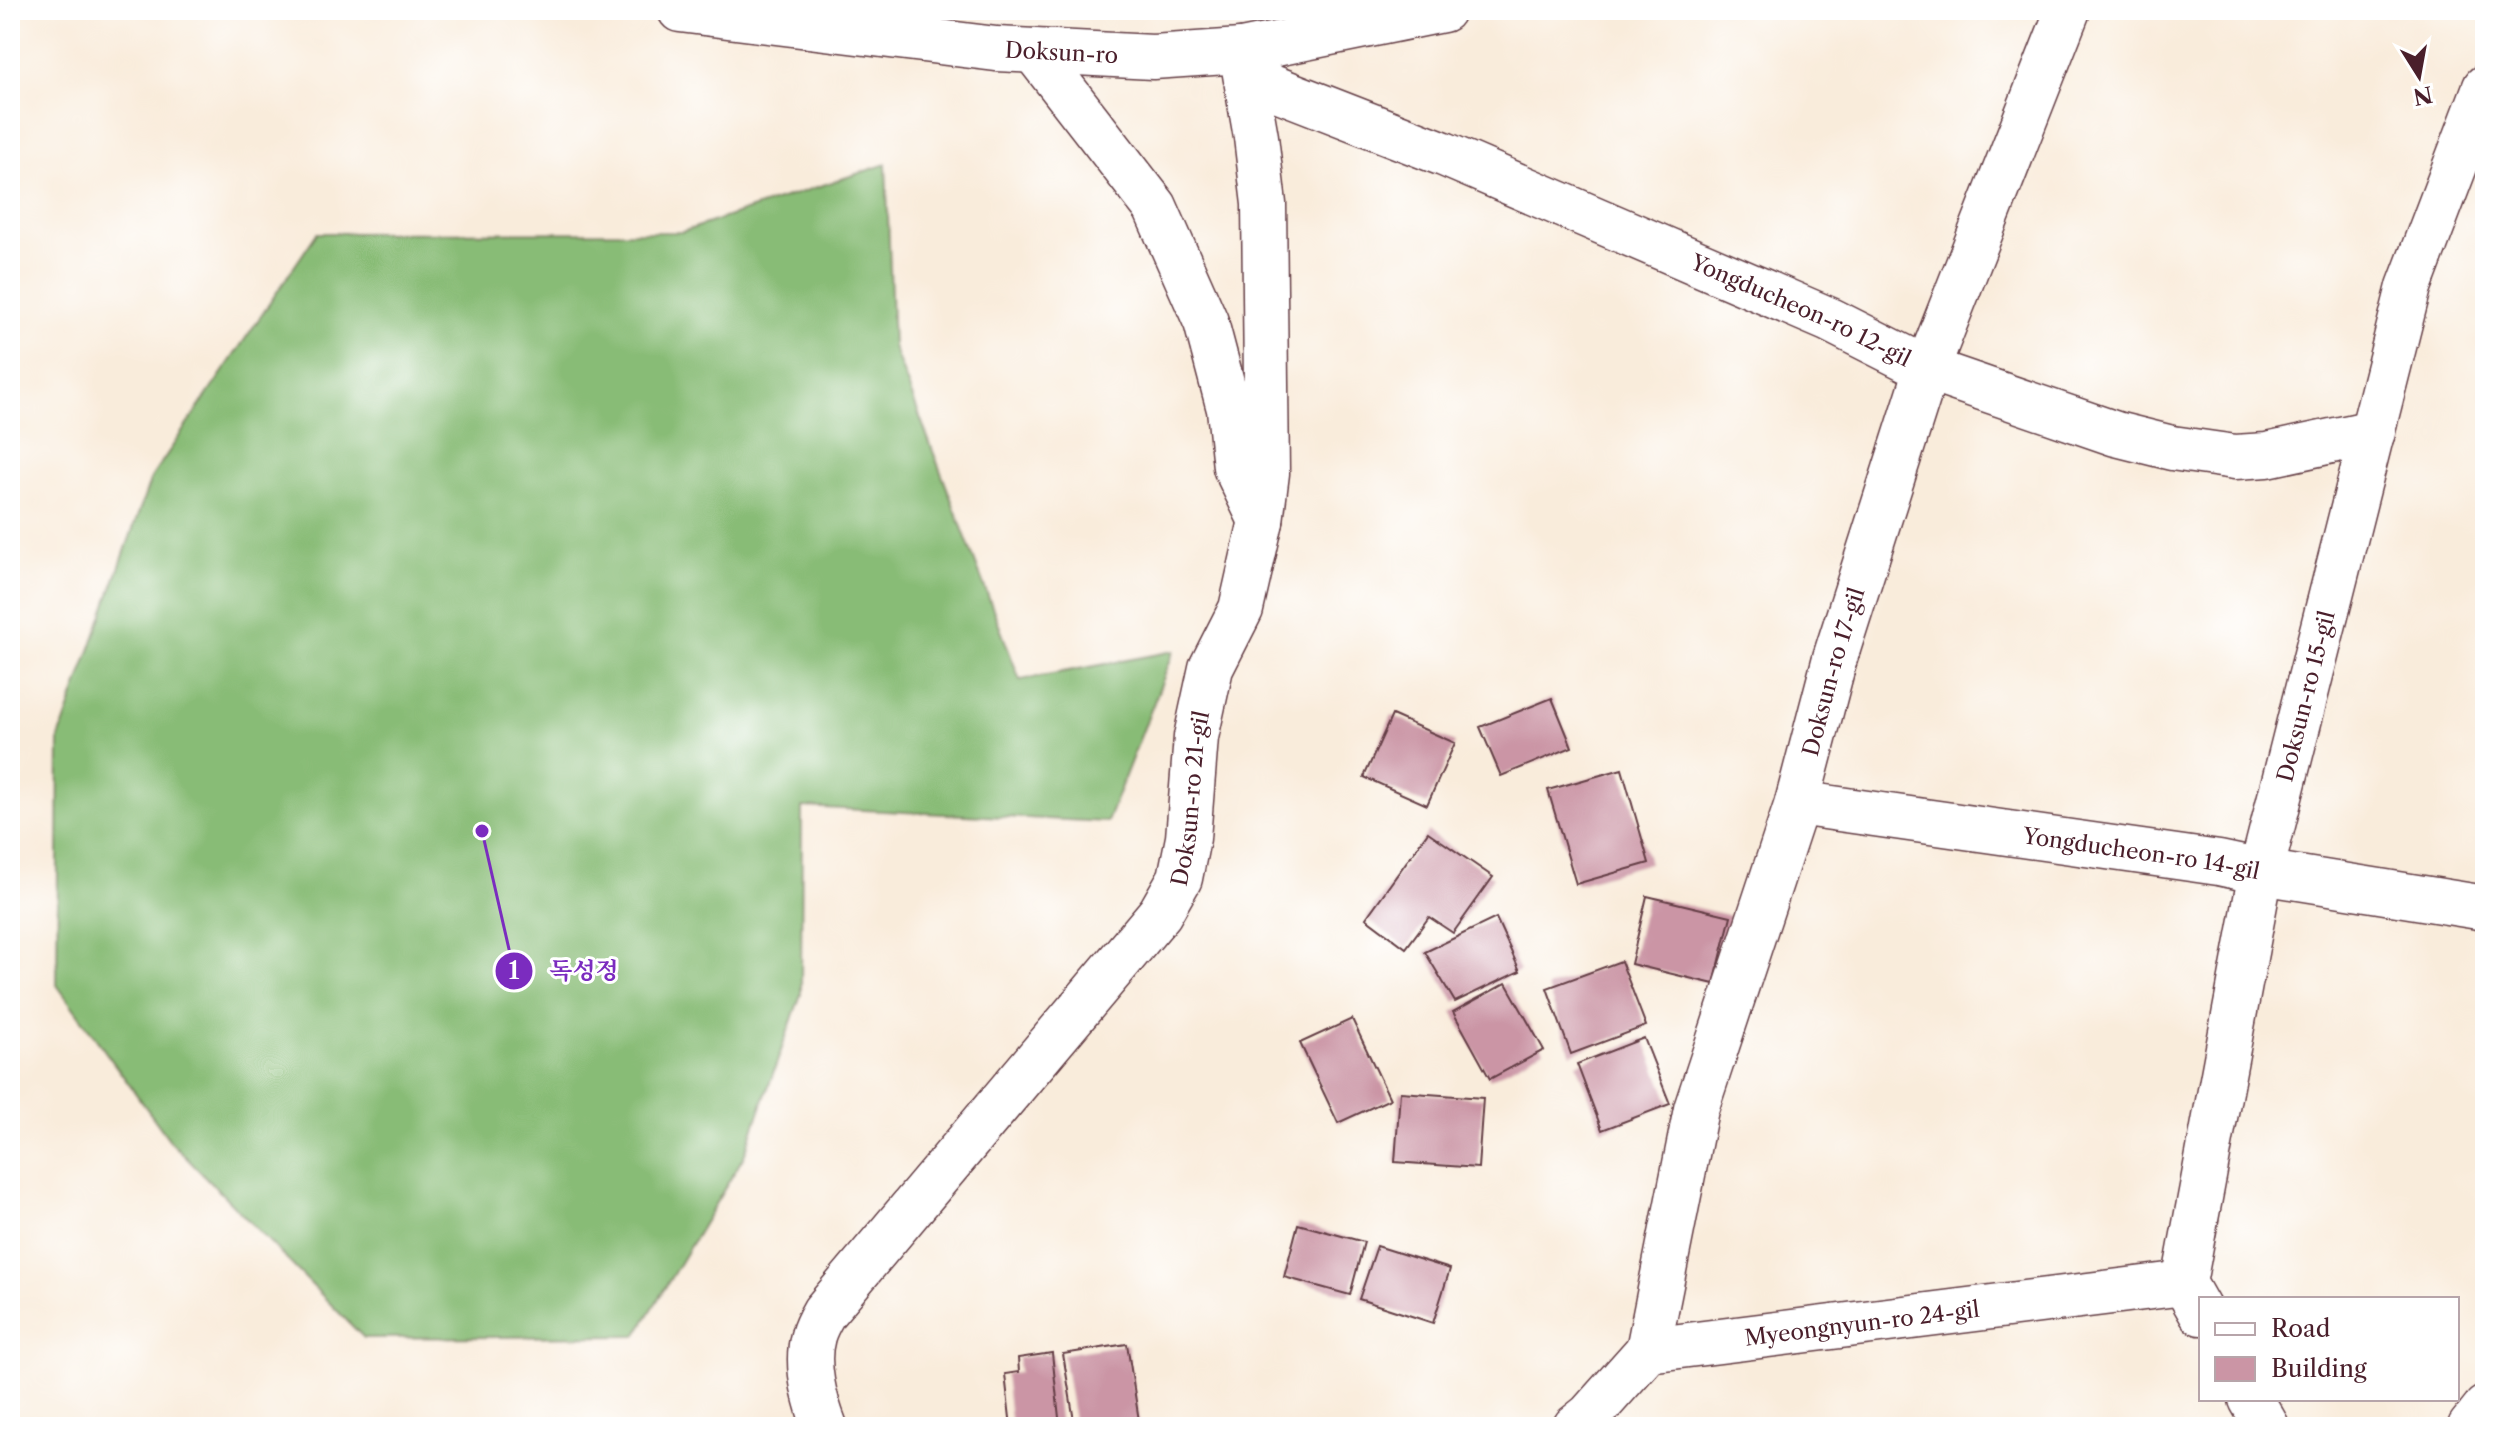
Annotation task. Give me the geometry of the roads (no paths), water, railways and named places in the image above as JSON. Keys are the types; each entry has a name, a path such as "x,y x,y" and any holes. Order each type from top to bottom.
{"street":[{"name":"Doksun-ro","path":"680,10 996,49 1243,64 1443,10"},
{"name":"Doksun-ro 17-gil","path":"1648,1350 1696,1109 1797,803 1835,658 1927,369 2068,10"},
{"path":"1034,51 1155,207 1206,322 1229,409 1235,467 1261,521"},
{"name":"Yongducheon-ro 12-gil","path":"1243,64 1830,320 1927,369 2116,434 2172,448 2235,457 2267,455 2373,432"},
{"name":"Doksun-ro 21-gil","path":"825,1427 817,1405 812,1368 812,1338 824,1312 1160,913 1180,878 1188,838 1196,737 1211,668 1241,609 1261,521 1267,473 1264,204 1243,64"},
{"name":"Doksun-ro 15-gil","path":"2192,1298 2261,872 2409,287 2485,87"},
{"name":"Yongducheon-ro 14-gil","path":"1797,803 2219,863 2485,908"},
{"name":"Myeongnyun-ro 24-gil","path":"1648,1350 2192,1298"},
{"path":"1575,1427 1590,1415 1648,1350"},
{"path":"2252,1401 2267,1427"},
{"path":"2470,1427 2485,1408"}],"place":[{"name":"독성정","path":"482,831"}]}
